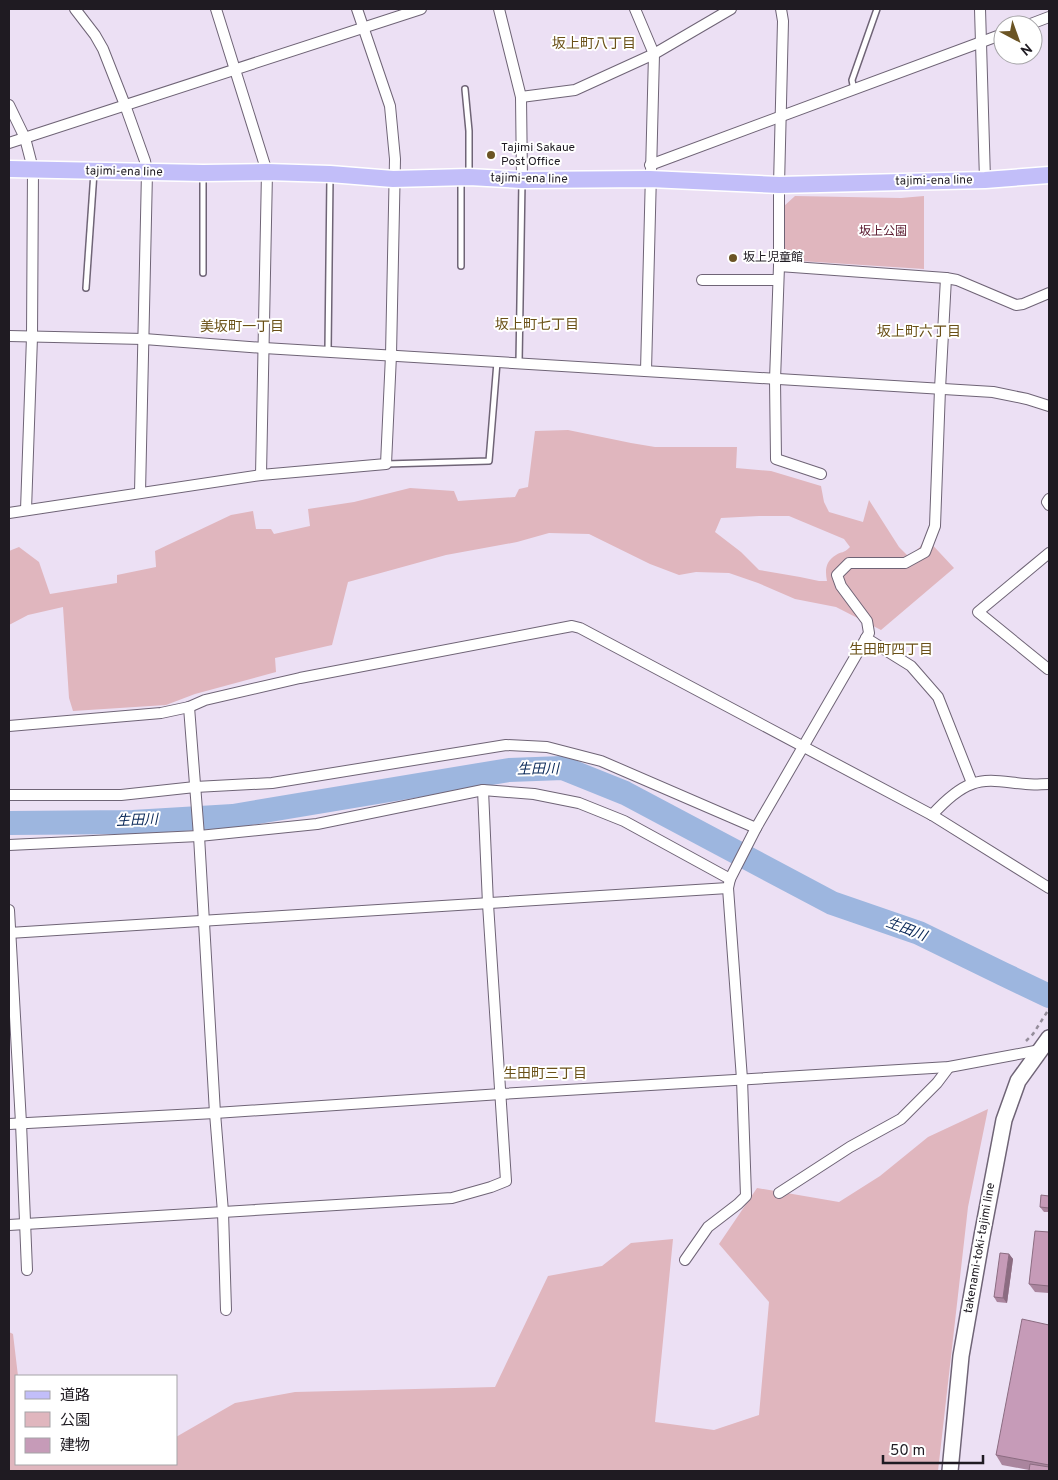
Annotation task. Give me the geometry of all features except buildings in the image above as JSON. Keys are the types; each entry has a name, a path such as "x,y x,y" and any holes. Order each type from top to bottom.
{"main road":[{"name":"tajimi-ena line","path":"9,169 94,172 267,172 393,179 465,178 522,180 650,172 778,185 985,180 1049,175"},
{"name":"takenami-toki-tajimi line","path":"950,1471 961,1356 1004,1120 1018,1081 1045,1051 1049,1038"}],"street":[{"path":"75,9 103,49 125,105 145,161 147,172 140,493"},
{"path":"216,9 267,172 261,475"},
{"path":"9,513 261,475 386,464 391,355 394,159 390,106 357,9"},
{"path":"9,143 421,9"},
{"path":"500,9 521,97 522,180"},
{"path":"635,9 654,54 646,371"},
{"path":"521,97 574,90 654,54 732,9"},
{"path":"781,9 783,21 778,185 779,266 775,380 776,459 821,474"},
{"path":"980,9 985,180"},
{"path":"650,172 780,118 993,38"},
{"path":"9,105 25,138 33,169 32,337 26,510"},
{"path":"779,266 946,278 957,280 1016,305 1049,293"},
{"path":"685,1260 708,1227 746,1196 742,1079 729,884 756,828 869,632 867,620 840,586 837,575 849,563 905,563 925,552 935,526 946,278"},
{"path":"702,280 778,280"},
{"path":"9,336 144,339 775,380 993,392 1049,406"},
{"path":"1049,499 1046,502 1049,505"},
{"path":"1049,553 978,612 1049,668"},
{"path":"9,726 162,713 189,707 204,700 300,678 572,626 580,628 932,815 1049,888"},
{"path":"866,638 911,666 938,697 972,783"},
{"path":"189,707 223,1212 226,1310"},
{"path":"9,795 121,795 194,787 272,783 506,745 547,747 601,761 756,828"},
{"path":"932,815 956,793 972,783 995,781 1049,784"},
{"path":"9,844 199,836 317,824 482,790 534,794 579,803 624,821 729,884"},
{"path":"9,1225 452,1198 491,1187 506,1180 482,790"},
{"path":"10,933 488,904 729,884"},
{"path":"9,910 28,1270"},
{"path":"9,1124 949,1067 1045,1051"},
{"path":"779,1193 850,1147 901,1119 937,1083 949,1067"}],"lane":[{"path":"854,90 852,80 877,9"},
{"path":"461,266 469,131 465,89"},
{"path":"86,288 94,172"},
{"path":"203,273 204,173"},
{"path":"328,351 330,174"},
{"path":"519,363 522,180"},
{"path":"386,464 489,461 497,362"}],"path":[{"path":"1032,1034 1049,1009"}],"green space":[{"name":"坂上公園","path":"795,196 901,198 924,196 924,269 785,260 783,207"},
{"path":"568,430 655,447 737,447 736,468 771,471 821,486 824,502 829,512 863,522 869,500 899,547 909,557 920,547 926,538 954,568 881,630 836,607 795,599 729,573 696,572 679,575 650,564 589,534 549,533 517,542 446,555 348,582 332,645 275,658 276,672 195,694 166,705 73,711 69,698 63,607 28,615 9,625 9,551 19,547 39,562 50,594 117,583 117,575 156,567 155,551 231,515 253,511 256,529 271,529 274,534 310,526 308,509 354,502 410,488 454,491 458,501 515,497 519,489 528,487 535,431","holes":["789,516 844,539 850,547 830,560 826,570 827,581 759,570 741,552 715,532 721,518"]},
{"path":"988,1109 968,1207 938,1471 9,1471 9,1332 13,1334 18,1375 15,1375 15,1465 178,1465 178,1436 235,1403 295,1392 495,1387 548,1276 602,1266 631,1243 673,1239 655,1422 714,1430 759,1415 769,1302 719,1244 757,1188 839,1202 880,1176 928,1137"}],"waterway":[{"name":"生田川","path":"9,823 133,822 233,816 509,770 563,768 625,793 832,903 919,933 1049,996"}],"place":[{"name":"Tajimi Sakaue Post Office","path":"491,155"},
{"name":"坂上児童館","path":"733,258"}],"district":[{"name":"坂上町八丁目","path":"594,44"},
{"name":"坂上町七丁目","path":"537,325"},
{"name":"美坂町一丁目","path":"242,327"},
{"name":"坂上町六丁目","path":"919,332"},
{"name":"生田町四丁目","path":"891,650"},
{"name":"生田町三丁目","path":"545,1074"}]}
